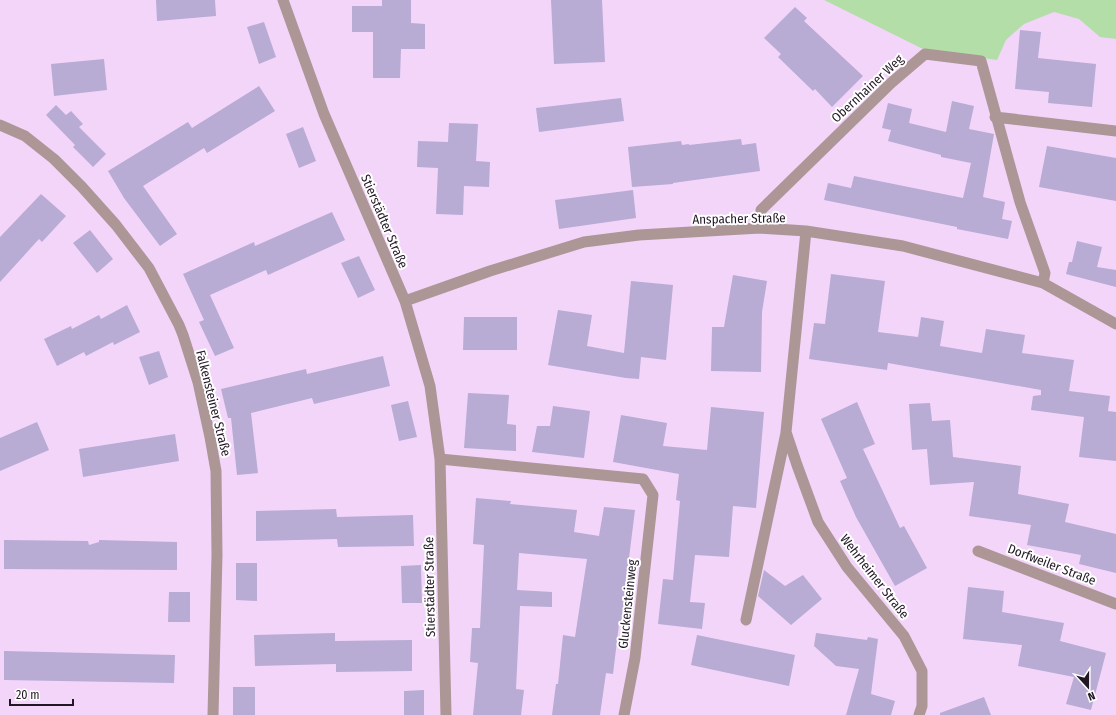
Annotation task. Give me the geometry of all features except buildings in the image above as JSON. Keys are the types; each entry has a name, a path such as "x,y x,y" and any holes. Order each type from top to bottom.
{"street":[{"name":"Stierstädter Straße","path":"283,0 324,114 405,301 430,386 440,459 446,715"},
{"name":"Obernhainer Weg","path":"760,228 761,210 891,82 925,54 981,61 995,117 1020,202 1045,273 1043,283"},
{"path":"995,117 1116,132"},
{"name":"Falkensteiner Straße","path":"0,125 25,136 54,159 104,211 149,268 181,330 198,382 216,471 213,715"},
{"name":"Anspacher Straße","path":"405,301 490,271 584,242 639,236 760,228 806,231 903,246 1043,283 1116,324"},
{"name":"Wehrheimer Straße","path":"746,620 786,432 806,231"},
{"name":"Wehrheimer Straße","path":"786,432 818,522 847,567 904,636 922,671 922,706 920,715"},
{"name":"Gluckensteinweg","path":"440,459 643,479 653,495 635,658 624,715"},
{"name":"Dorfweiler Straße","path":"978,551 1116,604"}],"green space":[{"path":"824,0 1116,0 1116,39 1100,37 1079,19 1054,12 1024,24 1006,40 997,60 925,50"}]}
